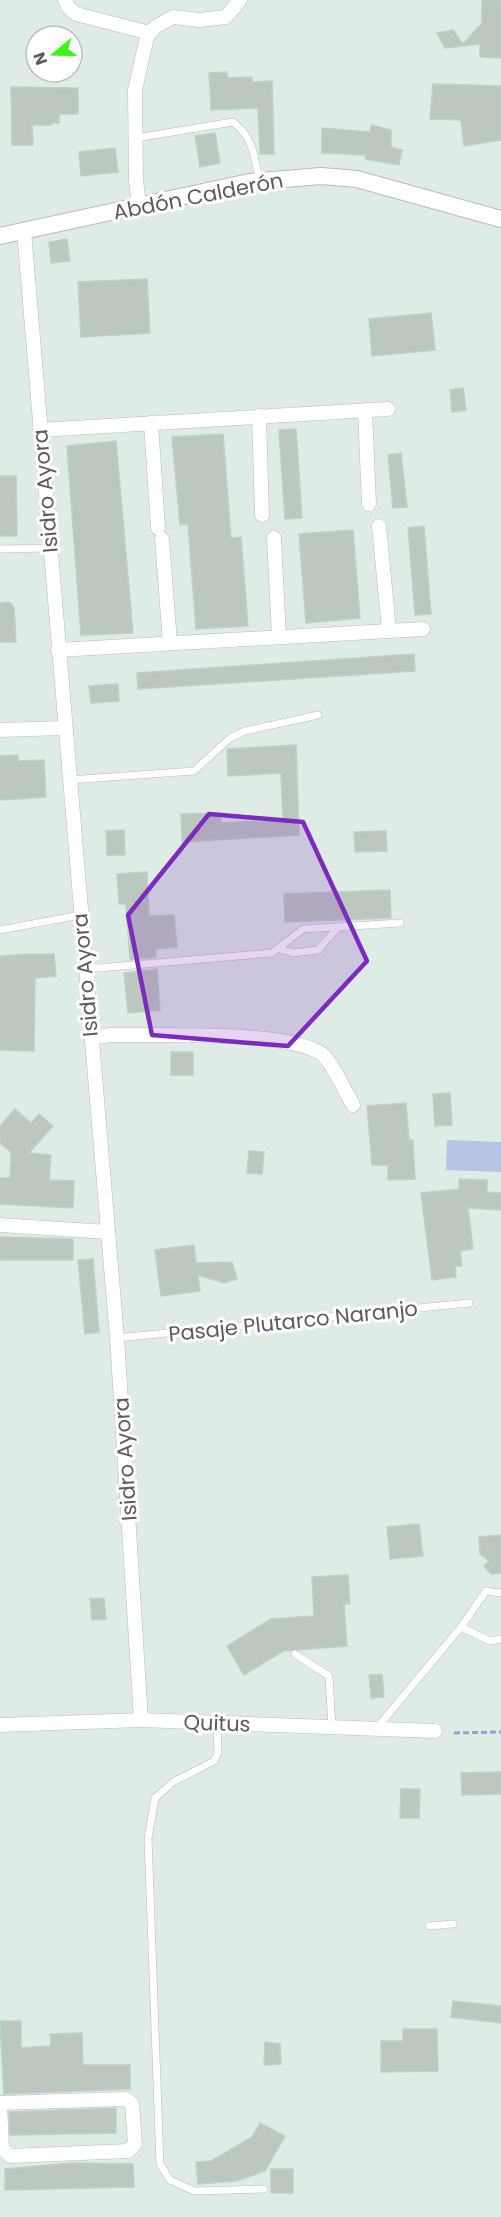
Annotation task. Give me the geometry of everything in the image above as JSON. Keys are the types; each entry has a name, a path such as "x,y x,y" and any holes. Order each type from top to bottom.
{"street":[{"path":"65,0 76,14 150,33"},
{"path":"139,206 135,90 150,33 172,17 199,20 226,17 240,0"},
{"name":"Abdón Calderón","path":"0,236 260,181 321,176 357,178 501,219"},
{"name":"Isidro Ayora","path":"24,231 117,1338 141,1720"},
{"path":"40,430 388,408"},
{"path":"364,410 369,504"},
{"path":"259,416 262,515"},
{"path":"151,423 170,644"},
{"path":"379,526 389,630"},
{"path":"274,538 279,637"},
{"path":"58,651 423,628"},
{"path":"0,730 64,728"},
{"path":"91,1038 110,1035 272,1038 302,1044 324,1055 353,1105"},
{"path":"0,1226 108,1232"},
{"name":"Quitus","path":"0,1725 141,1720 435,1731"},
{"path":"126,2099 132,2104 135,2144 128,2151 10,2156 2,2148 0,2103 126,2099"}],"lane":[{"path":"136,138 233,122 246,132 254,152 260,181"},
{"path":"0,549 50,548"},
{"path":"69,780 194,771 230,738 245,731 318,715"},
{"path":"0,930 80,915"},
{"path":"85,967 99,968 272,953 303,929 400,923"},
{"path":"280,949 293,953 318,950 338,927"},
{"name":"Pasaje Plutarco Naranjo","path":"117,1338 469,1303"},
{"path":"376,1729 461,1627 486,1591 501,1593"},
{"path":"461,1627 490,1641 501,1639"},
{"path":"295,1654 329,1676 332,1727"},
{"path":"217,1723 218,1753 214,1761 173,1782 155,1798 148,1838 160,2164 170,2180 194,2191 264,2189"},
{"path":"429,1926 453,1924"}],"path":[{"path":"454,1733 501,1732"}],"highlighted area":[{"path":"209,814 303,822 367,961 288,1046 152,1035 128,915"}],"shaded area":[{"path":"447,1140 501,1142 501,1172 446,1170"}],"building":[{"path":"482,0 501,0 501,58 480,57 480,44 445,48 437,33 453,30 463,44 482,23"},
{"path":"227,72 227,78 252,77 252,82 272,81 274,154 260,154 258,108 211,110 209,73"},
{"path":"433,84 501,86 501,140 464,146 461,120 430,119"},
{"path":"11,87 78,88 78,114 59,114 59,123 51,123 51,125 32,125 33,145 12,145"},
{"path":"371,125 391,130 391,147 402,150 399,165 365,159 366,155 322,153 322,128 370,132"},
{"path":"215,133 220,163 200,167 195,136"},
{"path":"115,148 118,172 81,176 79,152"},
{"path":"67,239 70,261 51,263 49,242"},
{"path":"147,279 150,333 81,337 78,282"},
{"path":"431,313 435,350 372,356 369,319"},
{"path":"463,388 466,410 452,412 450,390"},
{"path":"296,429 302,518 285,519 279,430"},
{"path":"223,434 231,538 241,537 248,626 196,629 188,524 180,525 172,437"},
{"path":"116,441 133,633 81,635 67,446"},
{"path":"401,453 407,507 393,508 388,455"},
{"path":"0,476 16,476 17,536 0,536"},
{"path":"424,526 431,614 415,615 408,528"},
{"path":"353,530 360,618 306,623 299,534"},
{"path":"10,602 14,608 16,642 0,642 0,603"},
{"path":"414,654 415,671 138,689 137,673"},
{"path":"118,684 119,701 91,703 89,686"},
{"path":"296,745 299,835 182,842 181,814 221,813 221,823 283,820 281,773 228,776 227,749"},
{"path":"18,755 18,761 44,760 46,797 0,800 0,756"},
{"path":"124,830 125,855 107,855 106,831"},
{"path":"386,831 387,851 355,852 354,832"},
{"path":"147,872 149,916 174,915 177,947 156,949 156,957 130,960 126,904 119,904 117,874"},
{"path":"390,890 391,918 285,922 284,894"},
{"path":"54,954 56,976 35,978 34,1051 0,1050 0,956"},
{"path":"157,969 160,1010 128,1013 124,973"},
{"path":"171,1052 193,1052 193,1075 171,1075"},
{"path":"450,1093 452,1125 435,1126 433,1094"},
{"path":"406,1103 409,1140 413,1140 415,1179 388,1180 388,1165 372,1165 367,1106"},
{"path":"15,1109 31,1123 39,1114 53,1126 29,1153 51,1155 49,1180 74,1181 73,1208 0,1204 0,1178 10,1178 11,1152 0,1143 0,1126"},
{"path":"249,1151 264,1152 262,1174 247,1173"},
{"path":"459,1179 487,1180 487,1192 501,1193 501,1210 468,1208 473,1249 460,1251 462,1266 455,1266 456,1277 432,1280 421,1193 459,1189"},
{"path":"0,1237 73,1239 73,1260 0,1260"},
{"path":"194,1245 196,1263 232,1262 237,1279 224,1283 198,1275 200,1291 161,1296 155,1250"},
{"path":"93,1259 99,1332 85,1334 78,1260"},
{"path":"419,1524 423,1556 390,1559 387,1527"},
{"path":"501,1535 501,1573 491,1574 484,1566 489,1561 480,1554 479,1537"},
{"path":"348,1575 350,1604 344,1604 347,1646 283,1651 244,1675 227,1646 271,1619 314,1616 312,1577"},
{"path":"104,1598 106,1619 92,1620 90,1599"},
{"path":"382,1674 384,1697 371,1698 369,1675"},
{"path":"501,1772 501,1794 462,1795 461,1773"},
{"path":"401,1789 420,1789 419,1818 400,1818"},
{"path":"453,2001 501,2006 501,2023 451,2017"},
{"path":"0,2021 21,2021 21,2048 51,2046 50,2034 82,2033 83,2065 130,2065 130,2089 4,2094"},
{"path":"403,2029 437,2029 438,2071 381,2072 381,2041 403,2041"},
{"path":"265,2042 280,2044 281,2064 264,2065"},
{"path":"116,2108 116,2133 10,2135 9,2112"},
{"path":"260,2123 285,2136 265,2171 236,2181 198,2184 196,2162 211,2161 252,2137"},
{"path":"72,2163 133,2164 134,2187 5,2190 5,2169"},
{"path":"271,2169 293,2169 293,2193 271,2193"}]}
